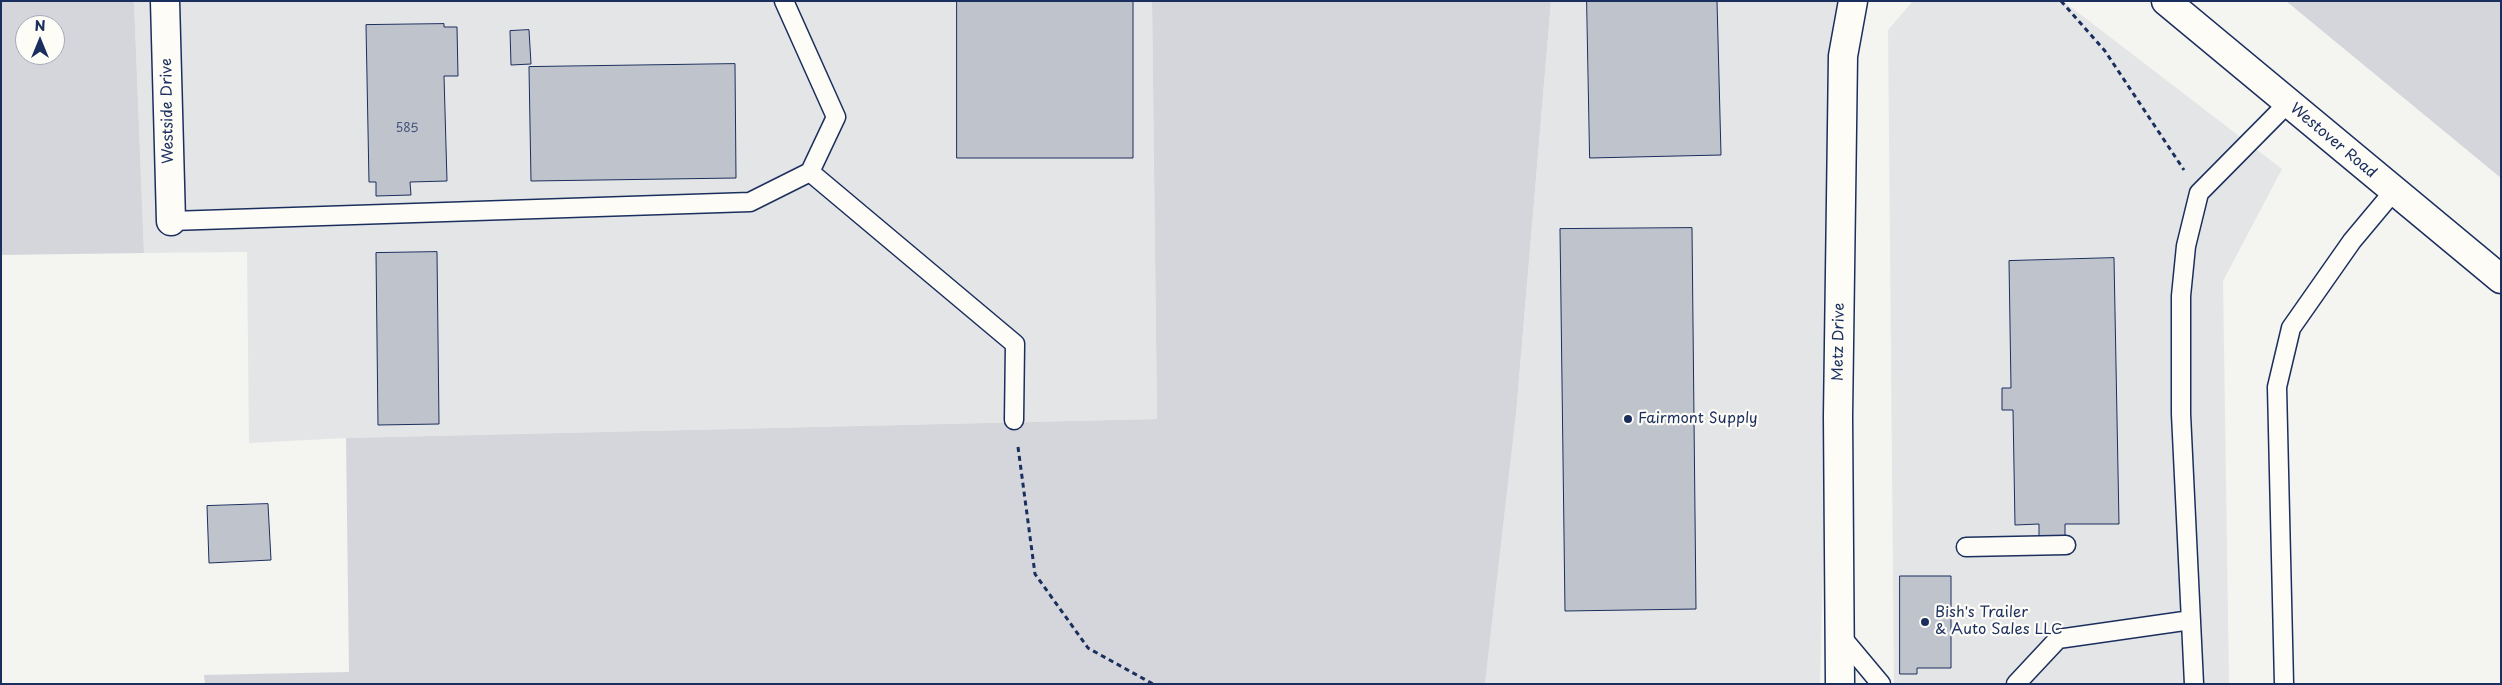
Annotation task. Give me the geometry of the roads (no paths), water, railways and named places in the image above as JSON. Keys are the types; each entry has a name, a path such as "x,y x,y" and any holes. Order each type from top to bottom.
{"street":[{"name":"Westside Drive","path":"165,1 171,221"},
{"name":"Metz Drive","path":"1840,684 1838,416 1843,56 1853,1"},
{"name":"Westover Road","path":"2166,1 2501,280"}],"lane":[{"path":"171,221 750,202 810,172 836,117 784,1"},
{"path":"2194,684 2181,414 2181,296 2186,246 2199,194 2288,104"},
{"path":"810,172 1015,344 1014,420"},
{"path":"2284,684 2278,397 2279,379 2290,328 2352,241 2393,192"},
{"path":"1966,547 2066,545"},
{"path":"2016,684 2058,639 2191,620"},
{"path":"1840,635 1881,684"}],"place":[{"name":"Fairmont Supply","path":"1628,419"},
{"name":"Bish's Trailer & Auto Sales LLC","path":"1925,622"}]}
